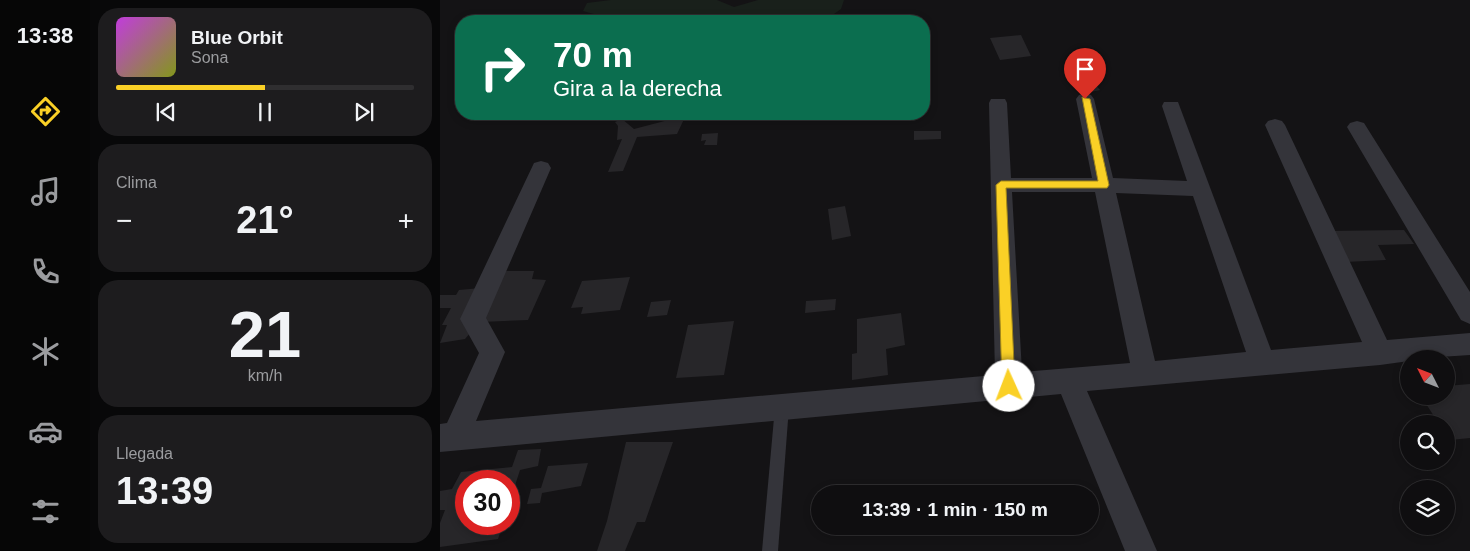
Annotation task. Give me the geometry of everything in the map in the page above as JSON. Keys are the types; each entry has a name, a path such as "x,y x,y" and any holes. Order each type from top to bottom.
{"street":[{"path":"1085,99 1144,373"},
{"path":"998,103 1009,386"},
{"path":"1171,106 1263,363"},
{"path":"1275,125 1380,353"},
{"path":"1357,127 1470,312"},
{"path":"448,437 492,352 473,319 541,168"},
{"path":"1001,185 1104,185 1201,189"},
{"path":"448,437 1470,344"},
{"path":"1069,380 1141,551"}],"lane":[{"path":"770,551 782,407"}],"shaded area":[{"path":"611,0 717,0 734,7 758,0 844,0 841,9 832,15 597,15 583,11 587,3"}],"building":[{"path":"1021,35 1031,56 1000,60 990,38"},
{"path":"1094,83 1100,90 1081,94 1075,88"},
{"path":"623,120 634,129 668,120 684,120 677,134 637,137 623,171 608,172 622,139 617,140 618,126 615,122"},
{"path":"914,131 941,131 941,139 914,140"},
{"path":"718,133 717,145 704,145 706,140 701,141 702,134"},
{"path":"845,206 851,236 832,240 828,209"},
{"path":"1404,230 1414,244 1378,245 1386,260 1345,262 1329,231"},
{"path":"501,271 534,271 532,279 546,280 528,320 481,322"},
{"path":"630,277 620,310 581,314 583,307 571,308 582,281"},
{"path":"481,288 471,332 465,339 440,343 447,325 442,325 451,308 440,308 440,295 456,295 459,290"},
{"path":"836,299 835,310 805,313 806,301"},
{"path":"671,300 667,315 647,317 651,302"},
{"path":"901,313 905,345 886,349 888,375 852,380 852,354 857,353 857,319"},
{"path":"734,321 724,375 676,378 688,325"},
{"path":"1470,384 1470,438 1455,440 1455,415 1433,415 1427,405 1455,405 1455,385"},
{"path":"626,442 673,442 645,522 637,522 625,551 597,551 607,521"},
{"path":"541,449 538,466 520,470 481,470 512,467 518,450"},
{"path":"588,463 581,486 542,493 540,503 527,504 531,489 541,488 548,466"},
{"path":"455,483 455,535 499,535 498,539 440,547 440,523 445,510 440,510 440,491 452,489"}],"route":[{"path":"1009,386 1001,185 1104,185 1085,99"}]}
